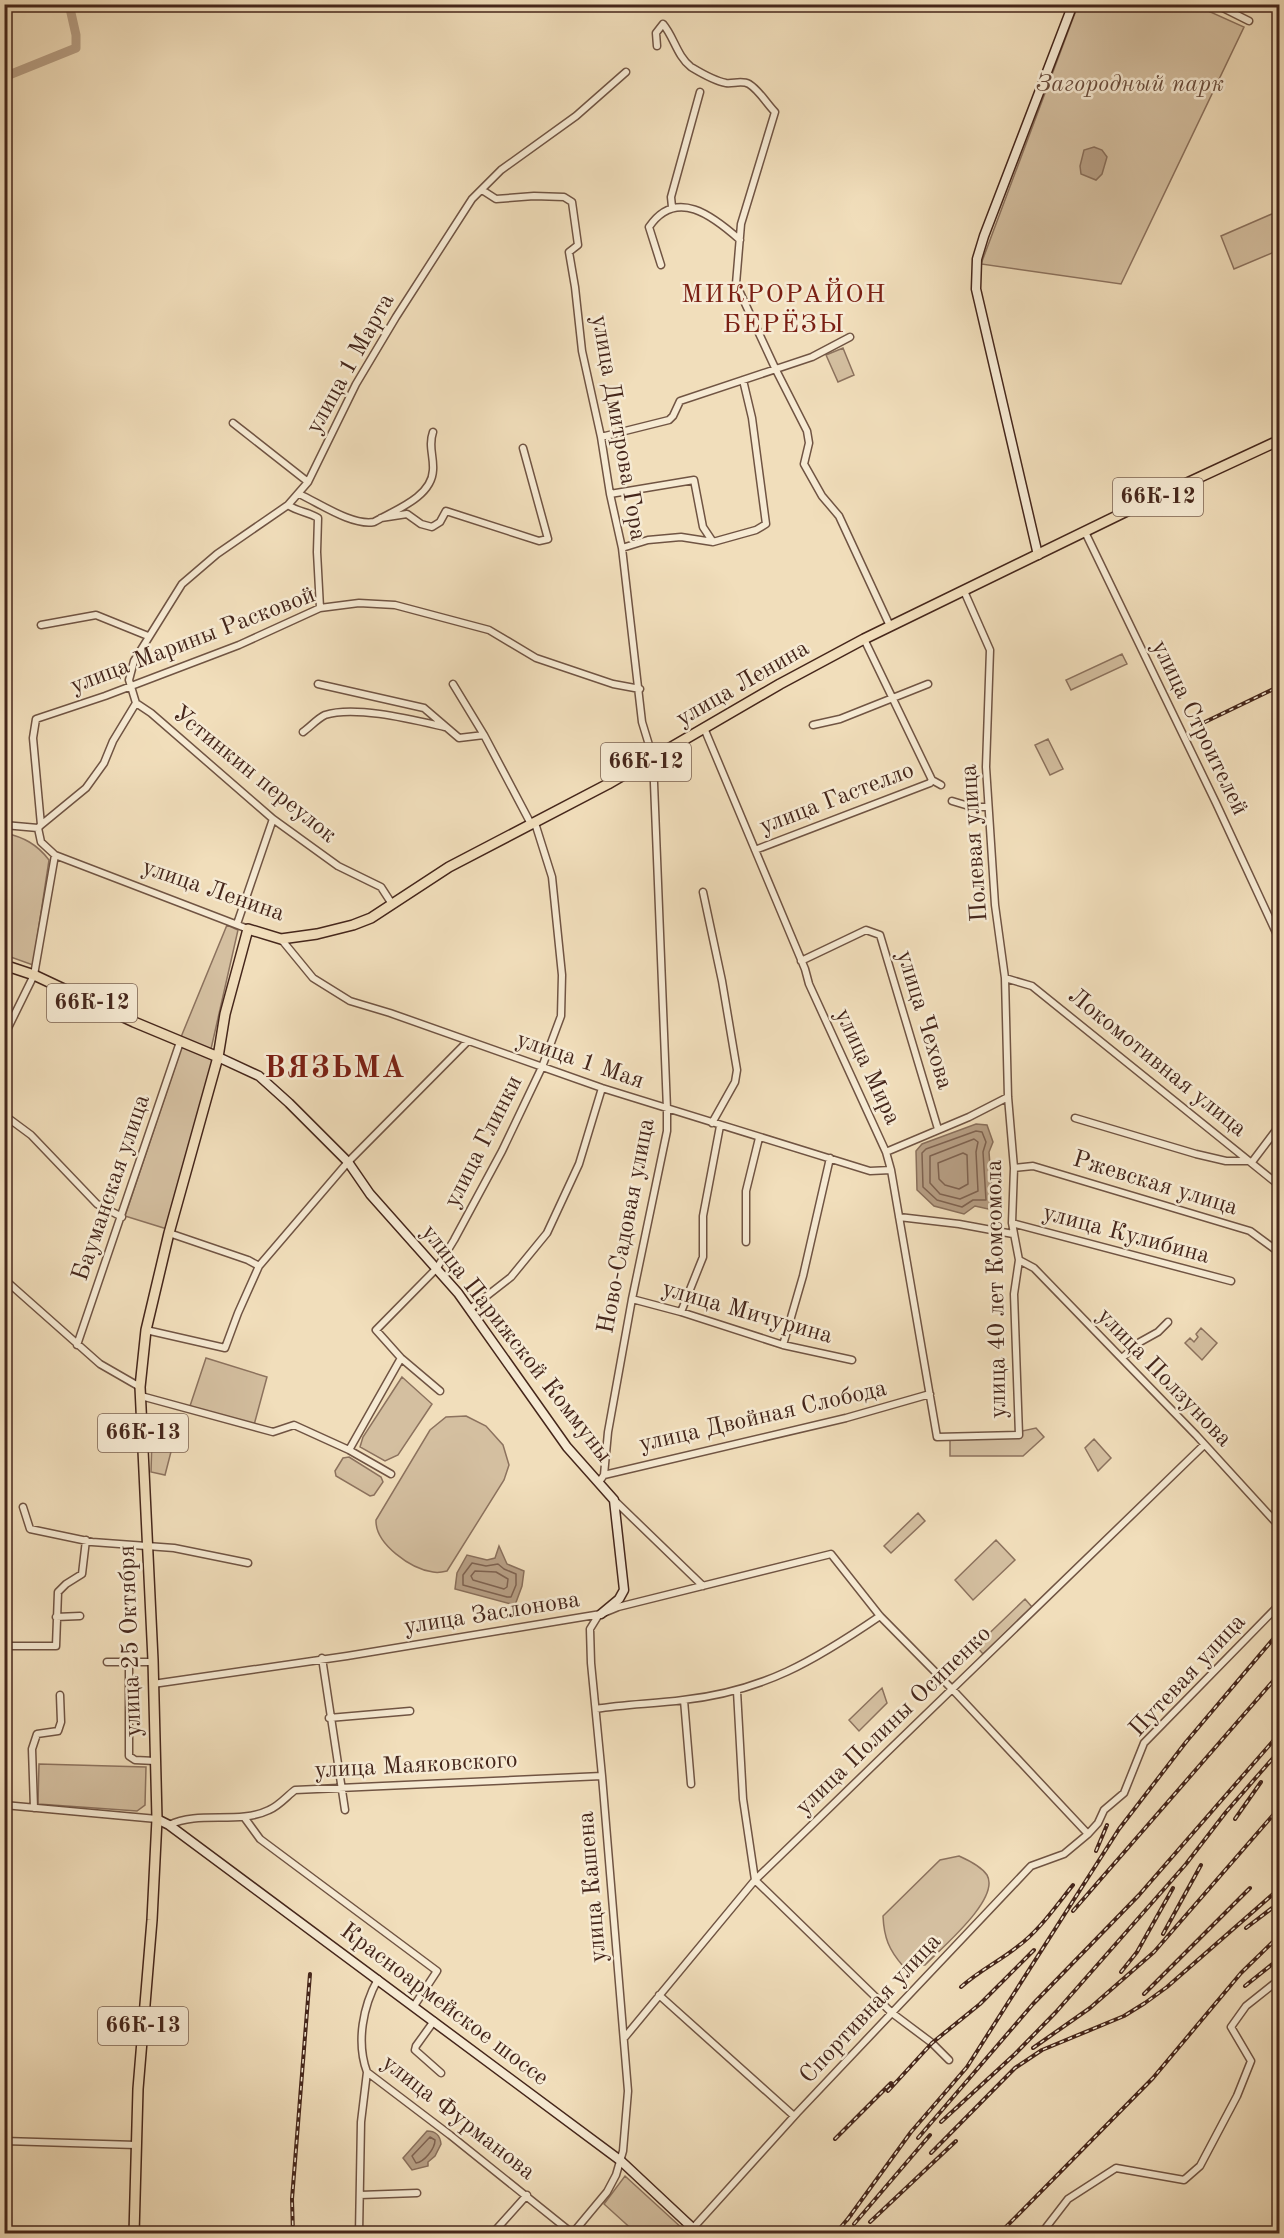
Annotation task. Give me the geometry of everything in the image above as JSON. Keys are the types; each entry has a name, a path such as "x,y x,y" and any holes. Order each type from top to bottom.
{"main road":[{"name":"улица Ленина","path":"248,929 281,939 353,926 371,918 449,867 653,758 780,684 864,639 938,601 964,591 1280,440"},
{"name":"улица 25 Октября","path":"134,2234 138,2089 153,1909 157,1819 153,1662 141,1391 146,1330 169,1233 218,1057 225,1014 248,929"},
{"name":"66К-12","path":"4,965 34,975 134,1022 218,1057"}],"street":[{"path":"1038,555 976,289 975,270 984,236 1073,4"},
{"path":"1215,4 1249,21"},
{"path":"657,46 656,33 663,24 679,53 690,65 709,77 726,83 749,84 775,112 748,199 735,284 807,431 809,443 804,464 822,496 839,516 890,626"},
{"name":"улица 1 Марта","path":"131,686 129,680 134,661 182,584 217,554 288,505 308,482 356,384 472,200 501,170 576,116 626,72"},
{"path":"672,207 671,197 700,92"},
{"name":"улица Дмитрова Гора","path":"482,190 496,199 534,196 564,197 572,202 578,245 568,252 575,287 582,351 622,548 642,722 653,758"},
{"path":"661,265 649,227 657,215 672,207 706,213 718,220 740,240"},
{"path":"601,438 669,420 680,401 812,357 850,337"},
{"path":"622,548 648,540 681,537 713,542 756,530 766,524 752,418 743,380"},
{"path":"233,423 308,482"},
{"path":"298,494 352,520 366,524 381,518 426,491 433,470 429,443 433,432"},
{"path":"381,518 407,514 421,525 432,527 440,522 446,511 538,541 548,539 523,448"},
{"path":"610,494 693,480 703,527 713,542"},
{"path":"288,505 298,512 318,518 320,608"},
{"name":"улица Строителей","path":"1085,532 1280,941"},
{"name":"Полевая улица","path":"964,591 990,650 986,713 986,767 995,905 1005,978 1008,1097"},
{"name":"улица Марины Расковой","path":"39,827 33,738 36,719 239,645 320,608 359,603 395,605 489,630 536,658 613,684 640,689"},
{"path":"41,624 96,615 148,636"},
{"path":"864,639 932,780 941,785"},
{"path":"318,684 424,708 459,738 484,735"},
{"name":"улица Глинки","path":"440,1390 401,1358 376,1330 438,1268 501,1150 542,1067 561,1016 562,975 552,877 533,823 453,684"},
{"path":"813,725 840,719 928,684"},
{"name":"Устинкин переулок","path":"131,686 136,703 151,713 273,819 338,866 381,886 392,904"},
{"path":"4,825 39,827 86,788 104,763 113,741 136,703"},
{"path":"303,732 324,716 350,712 402,718 446,727"},
{"name":"улица Мира","path":"704,728 809,984 886,1152 937,1437"},
{"name":"Ново-Садовая улица","path":"601,1478 632,1299 667,1131 668,1109 653,758"},
{"name":"улица Гастелло","path":"755,850 930,783 932,780"},
{"path":"952,801 972,807 988,807"},
{"path":"237,924 273,819"},
{"path":"4,1036 34,975 55,855 41,842 39,827"},
{"name":"улица Ленина","path":"55,855 248,929"},
{"path":"703,892 722,981 737,1070 735,1082 712,1123"},
{"name":"улица Чехова","path":"801,961 866,930 880,935 938,1129"},
{"name":"улица 1 Мая","path":"281,939 313,978 350,1001 720,1126 870,1170 891,1170"},
{"name":"Локомотивная улица","path":"1005,978 1032,986 1280,1186"},
{"path":"146,1330 225,1348 259,1266 348,1162 468,1041"},
{"name":"Бауманская улица","path":"77,1345 180,1042"},
{"name":"улица Парижской Коммуны","path":"218,1057 259,1076 348,1162 370,1194 438,1268 470,1309 567,1448 601,1478 614,1500"},
{"path":"470,1309 512,1277 547,1233 579,1164 602,1088"},
{"path":"886,1152 969,1117 1008,1097"},
{"name":"улица 40 лет Комсомола","path":"937,1437 1019,1435 1014,1294 1018,1260 1012,1222 1014,1168 1008,1097"},
{"path":"4,1115 28,1133 97,1204 122,1217"},
{"path":"1075,1118 1226,1161 1251,1161 1280,1125"},
{"path":"681,1312 703,1257 703,1216 720,1126"},
{"path":"746,1242 746,1191 759,1138"},
{"path":"783,1344 803,1276 830,1158"},
{"name":"Ржевская улица","path":"1014,1168 1033,1166 1250,1231 1280,1253"},
{"path":"899,1217 959,1224 1013,1234"},
{"name":"улица Кулибина","path":"1012,1222 1231,1281"},
{"path":"169,1233 248,1260 259,1266"},
{"name":"улица Ползунова","path":"1018,1260 1034,1268 1122,1358 1280,1527"},
{"path":"4,1279 100,1364 141,1391 273,1432 294,1425 350,1450 391,1474"},
{"name":"улица Мичурина","path":"632,1299 783,1344 852,1360"},
{"path":"1122,1358 1168,1322"},
{"path":"350,1450 401,1358"},
{"name":"улица Двойная Слобода","path":"601,1478 846,1418 930,1394"},
{"name":"улица Полины Осипенко","path":"625,2037 755,1880 1204,1445"},
{"path":"614,1500 703,1586"},
{"path":"601,1614 619,1599 624,1590 614,1500"},
{"path":"23,1507 30,1529 86,1540 174,1548 248,1563"},
{"path":"4,1646 56,1646 58,1592 84,1570 86,1540"},
{"name":"улица Заслонова","path":"153,1684 601,1614 618,1607 831,1554 880,1616"},
{"name":"Путевая улица","path":"1088,1833 1098,1823 1104,1810 1125,1793 1144,1743 1280,1604"},
{"name":"улица Кашена","path":"572,2233 607,2192 621,2161 628,2091 591,1663 590,1629 594,1620 601,1614"},
{"path":"56,1617 80,1616"},
{"path":"596,1709 684,1700 737,1691 777,1678 828,1652 880,1616 953,1689 1088,1833"},
{"path":"322,1658 329,1718 345,1810"},
{"path":"108,1662 153,1662"},
{"path":"129,1662 129,1756 135,1760 155,1761"},
{"path":"737,1691 743,1799 755,1880 892,2013 932,2043 949,2060"},
{"path":"34,1808 32,1749 37,1734 58,1731 61,1722 60,1695"},
{"path":"684,1700 691,1784"},
{"path":"329,1718 410,1712"},
{"name":"улица Маяковского","path":"169,1825 183,1820 254,1816 272,1810 295,1790 602,1776"},
{"path":"4,1805 157,1819"},
{"path":"244,1817 260,1839 437,1971 414,2006"},
{"name":"Красноармейское шоссе","path":"157,1819 169,1825 378,1979 621,2161 696,2230"},
{"name":"Спортивная улица","path":"696,2230 794,2116 1031,1866 1065,1854 1088,1833"},
{"name":"улица Фурманова","path":"378,1979 371,1991 361,2036 362,2058 367,2072 527,2195 572,2233"},
{"path":"1041,2234 1068,2199 1116,2168 1184,2180 1200,2166 1237,2096 1251,2061 1231,2027 1246,2006 1280,1979"},
{"path":"659,1995 794,2116"},
{"path":"434,2021 415,2050 441,2073"},
{"path":"359,2234 361,2122 367,2072"},
{"path":"4,2141 136,2145"},
{"path":"360,2195 417,2193"},
{"path":"492,2234 527,2195"}],"green space":[{"name":"Загородный парк","path":"1078,5 1195,5 1244,27 1121,284 981,264"},
{"path":"1274,213 1279,226 1279,250 1234,269 1221,236"},
{"path":"843,348 854,375 838,382 826,355"},
{"path":"1122,654 1127,664 1071,690 1066,680"},
{"path":"1048,739 1063,769 1050,775 1035,745"},
{"path":"5,833 29,842 49,860 33,965 5,955"},
{"path":"227,925 238,930 211,1049 181,1037"},
{"path":"182,1046 213,1058 167,1229 125,1216"},
{"path":"1201,1328 1217,1343 1202,1360 1185,1343 1190,1338 1194,1342"},
{"path":"206,1358 267,1377 254,1425 190,1406"},
{"path":"402,1377 432,1404 398,1455 385,1461 360,1447 363,1437"},
{"path":"466,1416 486,1426 503,1445 509,1465 504,1480 447,1571 424,1570 405,1561 388,1546 381,1538 376,1520 430,1430 446,1417"},
{"path":"1036,1428 1044,1437 1023,1456 950,1456 950,1440 1021,1438 1022,1431"},
{"path":"152,1437 173,1444 165,1475 151,1472"},
{"path":"1094,1439 1111,1458 1098,1471 1085,1448"},
{"path":"349,1457 381,1477 383,1482 374,1495 370,1496 336,1476 335,1471 343,1458"},
{"path":"918,1513 925,1521 891,1553 884,1546"},
{"path":"996,1540 1015,1560 973,1600 955,1580"},
{"path":"1025,1599 1032,1607 983,1654 976,1646"},
{"path":"882,1688 887,1703 859,1731 849,1720"},
{"path":"39,1764 146,1767 145,1805 137,1811 38,1804"},
{"path":"959,1856 978,1866 987,1875 989,1885 985,1897 967,1923 925,1965 903,1966 888,1943 883,1916 940,1860"},
{"path":"625,2176 686,2233 636,2233 604,2204"}],"water":[{"path":"1094,147 1102,150 1107,157 1102,174 1096,180 1081,174 1080,166 1084,150"},
{"path":"976,1124 987,1125 993,1142 989,1152 993,1203 988,1209 975,1206 964,1214 934,1206 917,1190 916,1151 922,1144"},
{"path":"499,1546 507,1564 524,1571 522,1586 515,1605 455,1589 457,1573 467,1555 487,1560 495,1558"},
{"path":"427,2131 437,2134 441,2144 435,2156 428,2162 428,2166 412,2170 403,2158"}],"waterway":[{"name":"ВЯЗЬМА","path":"4,77 76,48 76,35 69,4"}],"railway":[{"path":"1205,722 1280,686"},
{"path":"847,2220 911,2132 967,2067 1119,1829 1186,1742 1280,1631"},
{"path":"1073,1911 1280,1673"},
{"path":"918,2138 1033,2004 1139,1895 1280,1733"},
{"path":"941,2122 1015,2054 1056,2012 1186,1864 1226,1812 1280,1750"},
{"path":"1235,1819 1261,1782"},
{"path":"1033,2048 1090,2008 1154,1952 1280,1807"},
{"path":"1096,1851 1107,1825"},
{"path":"1163,1934 1201,1865"},
{"path":"961,1987 1033,1934 1073,1885"},
{"path":"1121,1972 1137,1952 1173,1888"},
{"path":"1144,1994 1250,1888"},
{"path":"931,2153 1015,2068 1042,2050 1124,2016 1145,2003 1167,1987 1280,1888"},
{"path":"1246,1928 1280,1902"},
{"path":"999,2234 1153,2078 1241,1973 1280,1935"},
{"path":"888,2091 932,2043 980,2004 1034,1950"},
{"path":"1245,1986 1280,1958"},
{"path":"293,2234 292,2199 310,1974"},
{"path":"835,2139 891,2083"},
{"path":"854,2224 930,2135"},
{"path":"870,2222 956,2141"},
{"path":"835,2234 851,2215"}],"district":[{"name":"МИКРОРАЙОН БЕРЁЗЫ","path":"784,310"},
{"name":"ВЯЗЬМА","path":"335,1069"}]}
